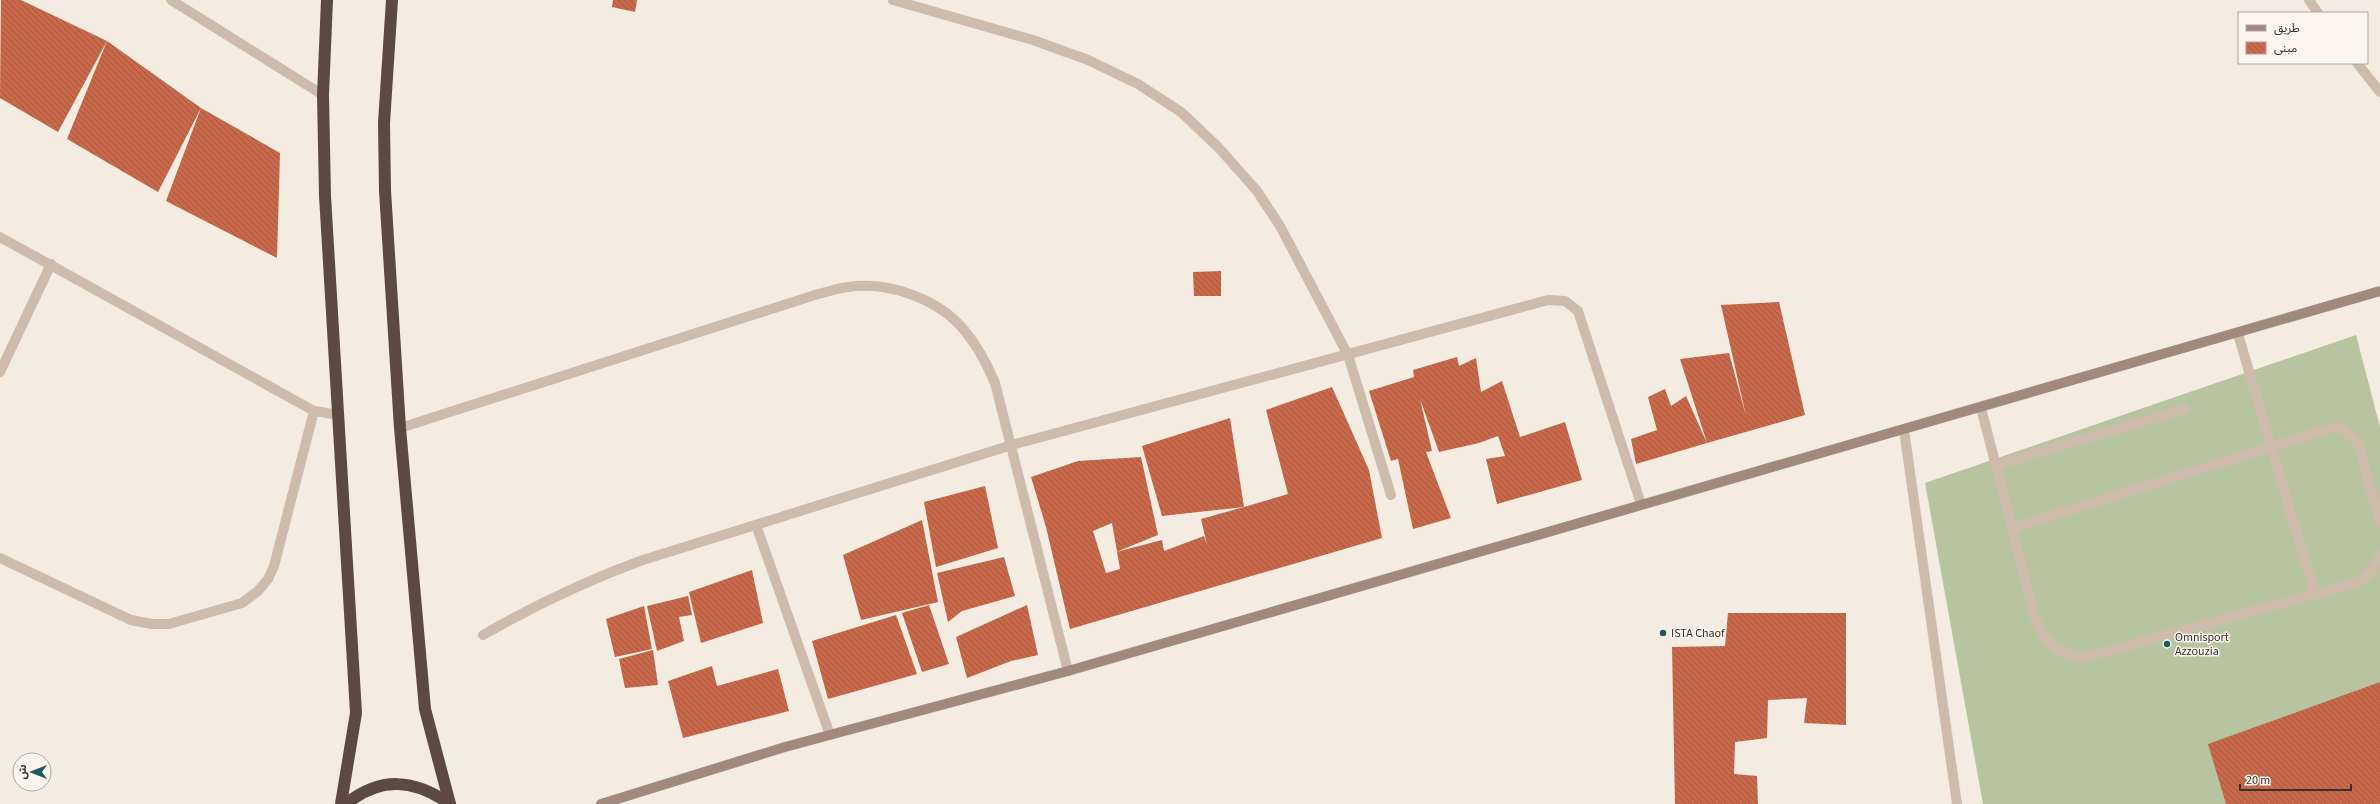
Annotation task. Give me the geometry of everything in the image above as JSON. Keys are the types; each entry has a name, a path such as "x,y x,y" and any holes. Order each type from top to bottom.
{"highway":[{"path":"327,0 323,95 325,196 356,712 341,804"},
{"path":"392,0 384,123 385,191 400,428 425,709 450,804"},
{"path":"346,804 360,793 382,784 407,784 431,791 450,804"}],"street":[{"path":"171,0 323,95"},
{"path":"893,0 1033,40 1088,60 1138,84 1181,112 1219,148 1257,191 1280,226 1348,356 1391,495"},
{"path":"2309,0 2317,12"},
{"path":"2358,64 2380,92"},
{"path":"0,237 51,264 314,412 339,415"},
{"path":"0,372 51,264"},
{"path":"400,428 818,294 849,287 881,287 911,294 940,308 964,329 982,354 995,384 1012,445 1068,671"},
{"path":"601,804 830,735 1068,671 1641,504 1981,408 2380,292"},
{"path":"483,635 540,603 589,579 643,560 1012,445 1348,356 1548,300 1565,301 1578,311 1641,504"},
{"path":"2238,334 2315,595"},
{"path":"1981,408 2040,630 2048,642 2059,651 2072,656 2086,656 2099,653 2356,583 2369,574 2380,555"},
{"path":"1996,465 2185,409"},
{"path":"0,558 131,620 152,624 169,624 242,603 258,590 268,579 274,566 314,412"},
{"path":"2012,528 2335,427 2344,429 2352,434 2358,442 2380,522"},
{"path":"1904,430 1957,804"},
{"path":"756,525 830,735"}],"green space":[{"name":"Omnisport Azzouzia","path":"2356,335 2380,427 2380,804 1983,804 1925,483"}],"building":[{"path":"1,0 21,0 107,41 58,132 0,98"},
{"path":"613,0 637,0 635,12 612,7"},
{"path":"107,41 201,108 158,192 67,139"},
{"path":"201,108 280,153 277,258 166,201"},
{"path":"1221,271 1221,296 1194,296 1193,272"},
{"path":"1779,302 1805,415 1707,443 1680,359 1729,353 1746,416 1721,305"},
{"path":"1457,357 1459,366 1476,358 1481,392 1502,381 1520,437 1565,422 1582,480 1497,504 1486,459 1505,456 1498,436 1479,443 1439,452 1420,399 1432,451 1426,452 1451,518 1413,529 1398,459 1391,461 1369,391 1414,377 1413,370"},
{"path":"1332,387 1369,470 1382,538 1070,629 1046,527 1031,477 1078,461 1141,457 1158,535 1117,552 1162,540 1164,551 1204,536 1207,545 1201,519 1288,494 1266,410","holes":["1112,523 1120,569 1106,573 1093,531"]},
{"path":"1665,389 1671,406 1686,396 1707,443 1636,464 1631,439 1657,430 1648,397"},
{"path":"1230,418 1244,507 1162,516 1142,446"},
{"path":"985,486 998,548 936,567 924,502"},
{"path":"922,520 938,602 861,620 843,555"},
{"path":"1004,557 1015,596 962,611 948,622 937,573"},
{"path":"752,570 763,623 701,643 689,592"},
{"path":"688,596 692,615 679,617 684,641 657,651 647,606"},
{"path":"929,605 949,664 922,672 902,613"},
{"path":"1027,605 1038,655 1011,661 967,678 956,637"},
{"path":"644,606 652,649 615,657 606,619"},
{"path":"1728,613 1846,613 1846,725 1804,723 1807,698 1768,700 1767,738 1735,742 1734,774 1757,776 1758,804 1675,804 1672,647 1725,646"},
{"path":"896,615 917,674 828,699 812,641"},
{"path":"653,650 658,685 625,688 619,659"},
{"path":"712,666 717,686 778,669 789,711 683,738 668,681"},
{"path":"2380,682 2380,804 2226,804 2208,744"}],"place":[{"name":"ISTA Chaof","path":"1663,633"},
{"name":"Omnisport Azzouzia","path":"2167,644"}]}
